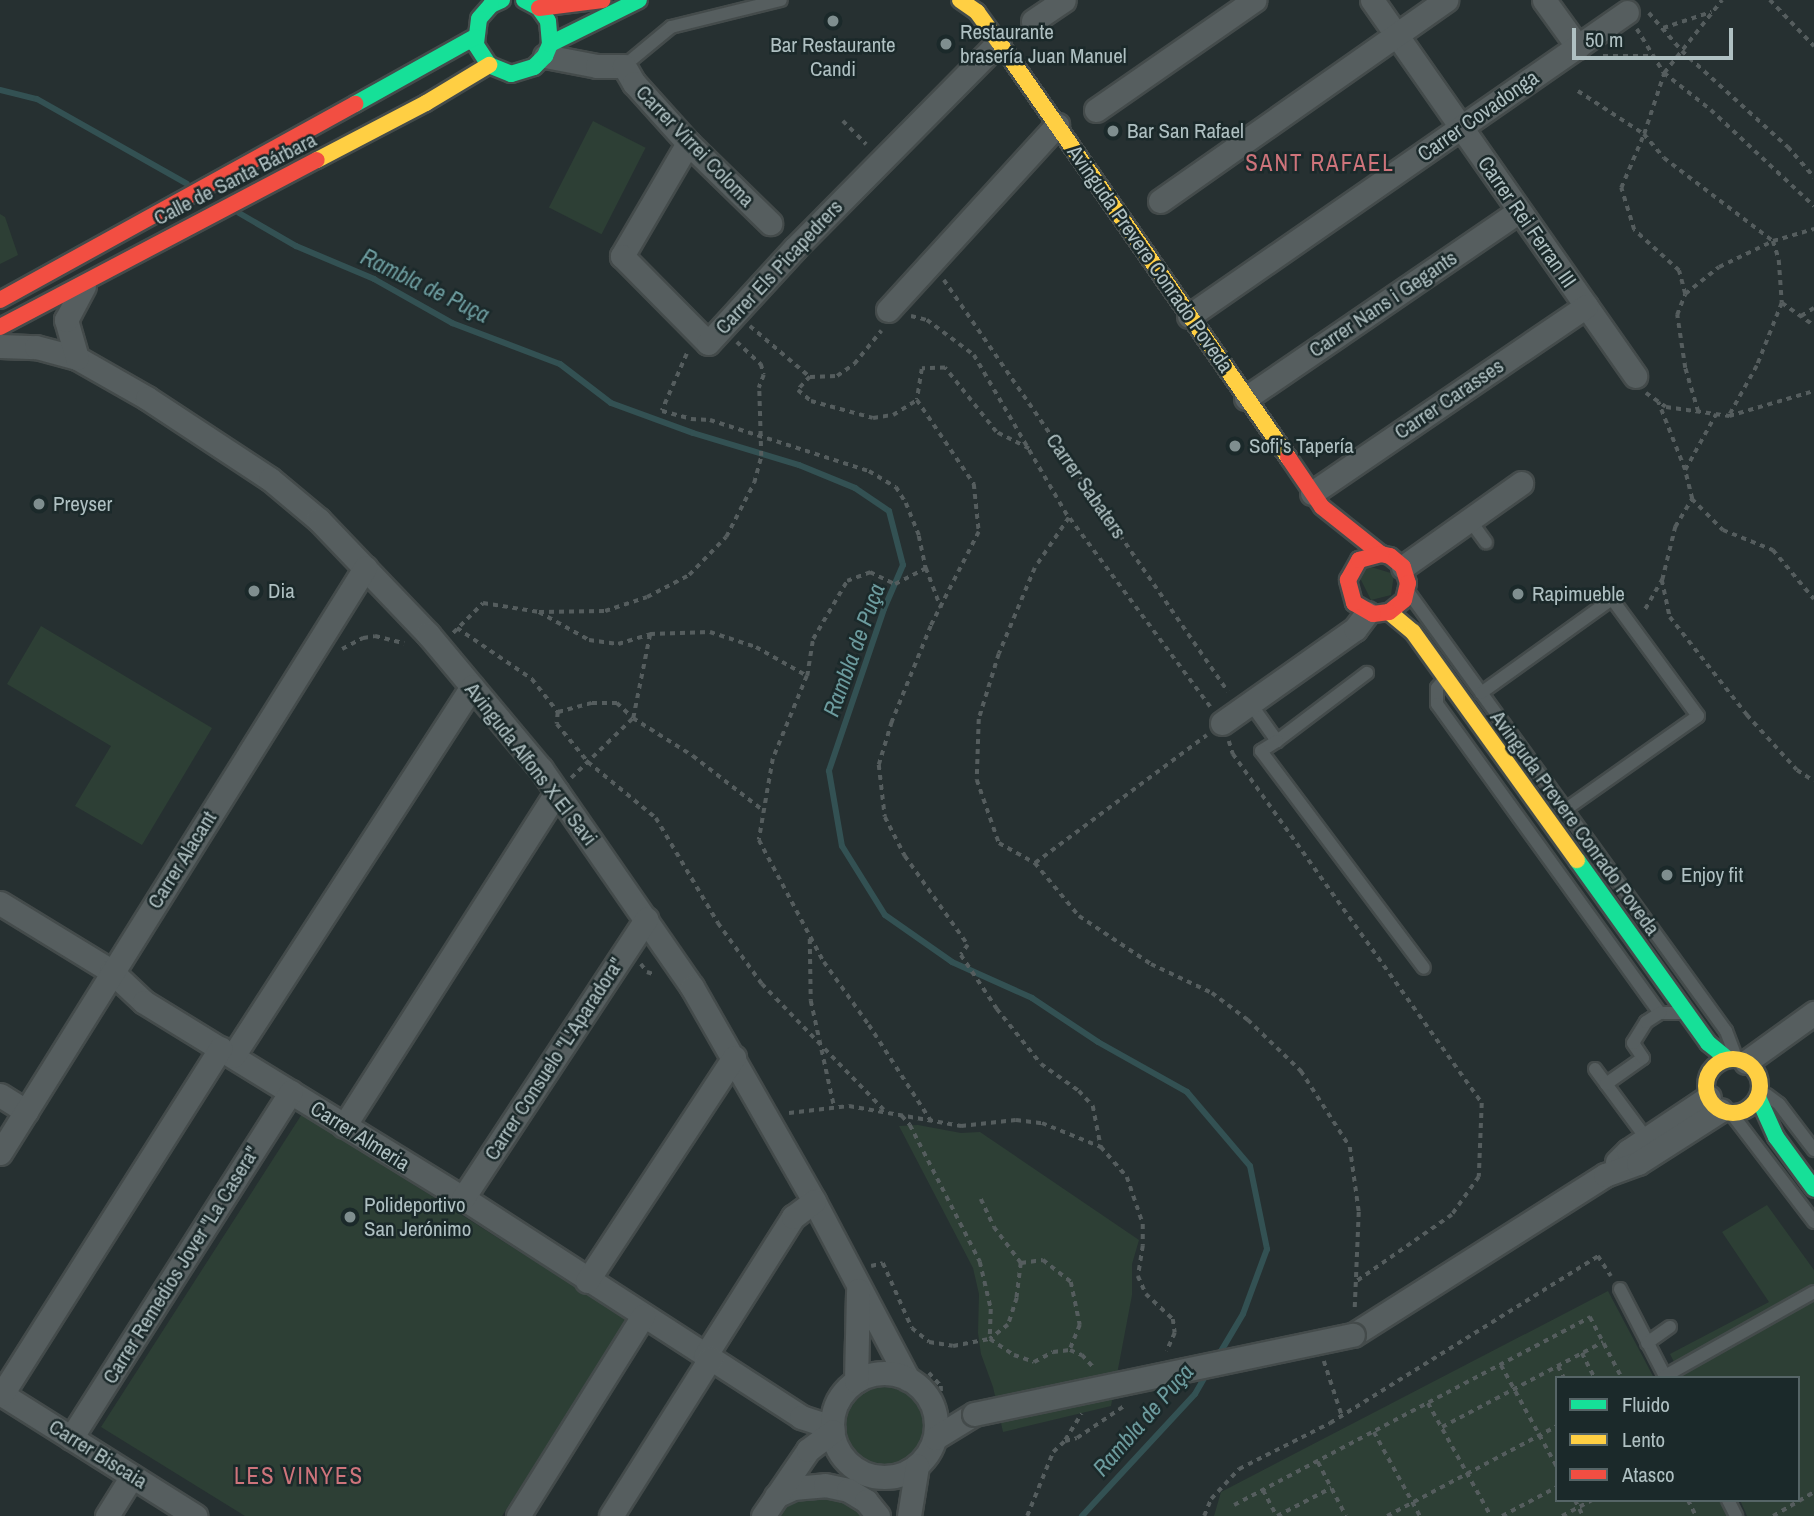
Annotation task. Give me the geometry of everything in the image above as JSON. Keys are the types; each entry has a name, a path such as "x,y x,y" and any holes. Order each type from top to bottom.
{"street":[{"name":"Calle de Santa Bárbara","path":"0,300 223,174 411,76 491,5 502,0"},
{"path":"531,4 603,0"},
{"path":"478,19 479,52 489,65 503,72 519,73 534,67 548,50 639,0"},
{"path":"1033,21 1064,0"},
{"path":"1096,110 1254,0"},
{"name":"Carrer Rei Ferran III","path":"1371,0 1635,376"},
{"path":"1160,201 1446,0"},
{"path":"1544,0 1578,47"},
{"path":"531,4 548,21 548,50"},
{"name":"Avinguda Prevere Conrado Poveda","path":"971,4 1317,500 1331,533"},
{"name":"Carrer Covadonga","path":"1189,316 1578,47 1637,11"},
{"name":"Carrer Els Picapedrers","path":"688,144 622,256 708,342 999,42"},
{"path":"548,50 597,66 624,66"},
{"name":"Calle de Santa Bárbara","path":"0,327 84,286 194,224 426,103 489,65"},
{"name":"Carrer Virrei Coloma","path":"624,66 634,83 688,144 770,223"},
{"path":"888,310 1057,125"},
{"name":"Carrer Nans i Gegants","path":"1246,398 1519,211"},
{"path":"77,358 66,320 84,286"},
{"name":"Carrer Carasses","path":"1317,500 1586,306"},
{"name":"Avinguda Alfons X El Savi","path":"0,346 36,347 77,358 146,398 270,479 319,520 439,646 557,792 646,919 734,1057 814,1201 864,1275 908,1379"},
{"path":"1403,567 1521,483"},
{"name":"Avinguda Prevere Conrado Poveda","path":"1317,500 1381,554"},
{"path":"1238,712 1406,595 1403,567 1390,556 1381,554 1359,560 1348,580"},
{"path":"1338,559 1348,580 1350,596 1378,612"},
{"name":"Carrer Alacant","path":"0,1153 111,971 365,568"},
{"name":"Avinguda Prevere Conrado Poveda","path":"1406,595 1413,632"},
{"name":"Avinguda Prevere Conrado Poveda","path":"1378,612 1413,632 1708,1044 1743,1073"},
{"path":"3,1401 227,1052 472,687"},
{"path":"344,1126 557,792"},
{"name":"Carrer Almeria","path":"0,903 111,971 144,1002 463,1198 587,1281 802,1417 832,1429"},
{"name":"Carrer Consuelo \"L'Aparadora\"","path":"463,1198 646,919"},
{"path":"1776,1138 1725,1108 1707,1081 1743,1073 1769,1047 1814,1013"},
{"path":"587,1281 734,1057"},
{"path":"1605,1175 1628,1150 1646,1138 1725,1108 1751,1107 1743,1073"},
{"path":"1743,1073 1776,1138 1814,1189"},
{"name":"Carrer Remedios Jover \"La Casera\"","path":"71,1438 291,1092"},
{"path":"0,1095 26,1111"},
{"path":"935,1438 974,1414 1353,1335 1605,1175 1637,1163 1725,1108"},
{"path":"611,1516 793,1217 814,1201"},
{"name":"Avinguda Alfons X El Savi","path":"856,1381 864,1275"},
{"path":"518,1516 643,1316"},
{"path":"882,1373 908,1379 922,1390 932,1404 936,1421 935,1438 929,1453 918,1466 888,1477 873,1476 858,1470 841,1453 832,1429 835,1409 843,1394 856,1381 882,1373"},
{"name":"Carrer Biscaia","path":"3,1401 71,1438 195,1516"},
{"path":"932,1404 974,1414"},
{"path":"802,1417 808,1450"},
{"path":"763,1516 808,1450 832,1429"},
{"path":"909,1516 918,1466"},
{"path":"107,1516 132,1476"},
{"path":"776,1496 793,1489 825,1485 848,1490 866,1501 878,1516"}],"lane":[{"path":"624,66 671,27 781,0"},
{"path":"1469,519 1486,542"},
{"name":"Avinguda Prevere Conrado Poveda","path":"1406,595 1481,693 1726,1031 1743,1073"},
{"path":"1481,693 1612,599 1698,716 1566,809"},
{"path":"1367,673 1261,751 1424,968"},
{"name":"Avinguda Prevere Conrado Poveda","path":"1446,678 1437,688 1437,704 1660,1013"},
{"path":"1238,712 1277,741"},
{"path":"1606,1084 1643,1058 1633,1043 1646,1022 1660,1013 1685,1013"},
{"path":"1595,1069 1646,1138"},
{"path":"1743,1073 1779,1104 1814,1150"},
{"path":"1725,1108 1814,1222"},
{"path":"1620,1289 1664,1376"},
{"path":"1667,1376 1814,1293"},
{"path":"1647,1343 1670,1327"}],"path":[{"path":"1685,294 1679,271 1634,230 1621,188 1644,134 1664,73 1722,0"},
{"path":"1770,0 1814,46"},
{"path":"1637,11 1662,28 1682,51 1788,148 1814,177"},
{"path":"1637,11 1653,56 1664,73 1711,110 1814,206"},
{"path":"1662,28 1713,12"},
{"path":"1578,47 1608,58 1653,56"},
{"path":"1578,91 1644,134 1664,158 1773,241 1779,260 1782,303 1757,366 1729,415"},
{"path":"843,121 882,160"},
{"path":"1698,412 1685,368 1677,315 1685,294 1719,267 1773,241 1814,229"},
{"name":"Carrer Sabaters","path":"932,262 1238,712"},
{"path":"1782,303 1814,325"},
{"path":"1801,316 1814,308"},
{"path":"918,400 893,415 873,418 811,401 798,390 810,377 837,376 846,370 884,328 888,310 927,320 974,355 1069,518 1238,712 1233,754 1482,1102 1479,1177 1452,1215 1356,1282"},
{"path":"729,319 790,357 810,377"},
{"path":"439,646 483,603 539,612 605,611 648,597 689,575 726,537 754,483 761,456 759,388 764,375 761,364 739,344 729,319"},
{"path":"700,335 685,357 662,411 691,419 710,420 869,471 896,487 906,503 919,537 926,568 941,608"},
{"path":"1029,449 996,432 945,368 922,369 918,400 974,484 979,532 941,608 892,722 879,765 885,817 905,856 968,945 961,955 997,1009 1041,1064 1079,1091 1093,1106 1101,1147"},
{"path":"1635,376 1646,393 1666,407 1716,414 1729,415 1814,391"},
{"path":"1658,402 1685,470 1692,499 1723,530 1773,550 1814,599"},
{"path":"1685,470 1716,414"},
{"path":"1645,609 1662,580 1675,527 1692,499"},
{"path":"1069,518 1035,568 999,654 979,719 977,780 999,844 1035,863 1079,916 1151,964 1212,993 1248,1020 1301,1071 1350,1147 1359,1212 1353,1335"},
{"path":"926,568 895,584 870,572 847,581 813,639 807,676 773,759 759,840 824,962 869,1024 931,1121"},
{"path":"1662,580 1670,617 1746,715 1797,770 1814,781"},
{"path":"539,612 589,640 618,644 650,634 710,632 756,647 807,676"},
{"path":"457,628 533,679 558,712 557,724 588,762 656,817 725,933 762,984 885,1111"},
{"path":"557,792 634,718 650,634"},
{"path":"337,653 352,643 375,636 389,637 411,646"},
{"path":"558,712 592,704 617,703 634,718 693,756 764,811"},
{"path":"1035,863 1238,712"},
{"path":"810,937 811,1001 834,1106"},
{"path":"789,1113 834,1106 885,1111 961,1126 1016,1120 1042,1123 1101,1147 1127,1177 1143,1224 1143,1246 1138,1276 1146,1294 1173,1319 1175,1333 1163,1359"},
{"path":"901,1115 910,1125 980,1262 991,1309 989,1339"},
{"path":"864,1275 883,1263 912,1328 925,1340 953,1346 989,1339 1008,1325 1017,1298 1021,1263 994,1227 981,1199"},
{"path":"1204,1516 1211,1499 1239,1469 1342,1416 1598,1256 1620,1289"},
{"path":"1021,1263 1043,1260 1071,1282 1080,1325 1070,1350"},
{"path":"1234,1505 1590,1317 1621,1376"},
{"path":"989,1339 1014,1355 1034,1362 1054,1352 1070,1350 1082,1355 1095,1369"},
{"path":"1318,1342 1342,1416"},
{"path":"1442,1427 1603,1342"},
{"path":"1582,1353 1594,1376"},
{"path":"1501,1364 1555,1464"},
{"path":"1558,1366 1562,1376"},
{"path":"1027,1516 1045,1466 1065,1441 1085,1402"},
{"path":"1428,1403 1491,1516"},
{"path":"1065,1441 1077,1438 1128,1404"},
{"path":"1387,1516 1555,1427"},
{"path":"1374,1432 1420,1516"},
{"path":"1318,1461 1346,1516"},
{"path":"1263,1490 1277,1516 1331,1488"},
{"path":"1502,1516 1555,1488"},
{"path":"1576,1502 1583,1516"},
{"path":"1562,1516 1588,1502"},
{"path":"1773,1516 1797,1502"}],"green space":[{"path":"593,121 646,148 602,234 549,207"},
{"path":"0,214 5,217 18,255 0,264"},
{"path":"1368,566 1394,574 1391,595 1371,600 1359,576"},
{"path":"41,626 212,728 142,845 75,806 111,746 7,684"},
{"name":"Polideportivo San Jerónimo","path":"302,1114 628,1320 502,1516 245,1516 101,1427"},
{"path":"918,1125 961,1133 980,1132 1139,1240 1132,1264 1132,1295 1111,1406 1003,1432 993,1387 981,1354 978,1333 979,1294 973,1268 899,1126"},
{"path":"1767,1205 1814,1270 1814,1516 1747,1516 1741,1502 1800,1502 1800,1376 1681,1376 1670,1354 1769,1302 1722,1232"},
{"path":"1608,1291 1653,1376 1555,1376 1555,1502 1721,1502 1728,1516 1214,1516 1221,1492"},
{"path":"884,1387 899,1390 912,1399 921,1412 924,1427 921,1442 912,1455 899,1464 884,1467 869,1464 856,1455 847,1442 844,1427 847,1412 856,1399 869,1390"},
{"path":"812,1496 832,1497 848,1502 865,1516 773,1516 784,1505"}],"waterway":[{"name":"Rambla de Puça","path":"0,90 37,99 187,184"},
{"name":"Rambla de Puça","path":"239,213 296,246 374,279 452,323 560,364 611,403 693,433 799,465 855,488 889,511 903,565 884,609 829,771 842,846 885,915 952,962 1032,998 1098,1042 1187,1092 1250,1166 1267,1249 1243,1314 1217,1358"},
{"name":"Rambla de Puça","path":"1082,1516 1195,1394 1209,1370"}],"traffic: fast":[{"path":"502,0 491,5 479,19 476,45 489,65 511,74 534,67 545,56 550,44 548,21 539,8 524,0"},
{"path":"550,44 639,0"},
{"path":"355,104 475,37"},
{"path":"1577,860 1708,1043 1728,1059"},
{"path":"1758,1097 1776,1137 1814,1189"}],"traffic: slow":[{"path":"960,0 977,12 999,42 1288,457"},
{"path":"317,160 426,103 489,65"},
{"path":"1389,612 1413,632 1577,860"},
{"path":"1733,1059 1752,1067 1760,1086 1752,1105 1733,1113 1714,1105 1706,1086 1714,1067 1733,1059"}],"traffic: jam":[{"path":"539,8 603,0"},
{"path":"0,300 355,104"},
{"path":"0,327 317,160"},
{"path":"1288,457 1322,507 1381,554 1390,556 1403,567 1408,583 1404,600 1389,612 1373,614 1354,603 1348,580 1359,560 1381,554"}],"place":[{"name":"Bar Restaurante Candi","path":"833,21"},
{"name":"Restaurante brasería Juan Manuel","path":"946,44"},
{"name":"Bar San Rafael","path":"1113,131"},
{"name":"Sofi's Tapería","path":"1235,446"},
{"name":"Preyser","path":"39,504"},
{"name":"Dia","path":"254,591"},
{"name":"Rapimueble","path":"1518,594"},
{"name":"Enjoy fit","path":"1667,875"},
{"name":"Polideportivo San Jerónimo","path":"350,1217"}],"district":[{"name":"SANT RAFAEL","path":"1320,163"},
{"name":"LES VINYES","path":"299,1476"}]}
